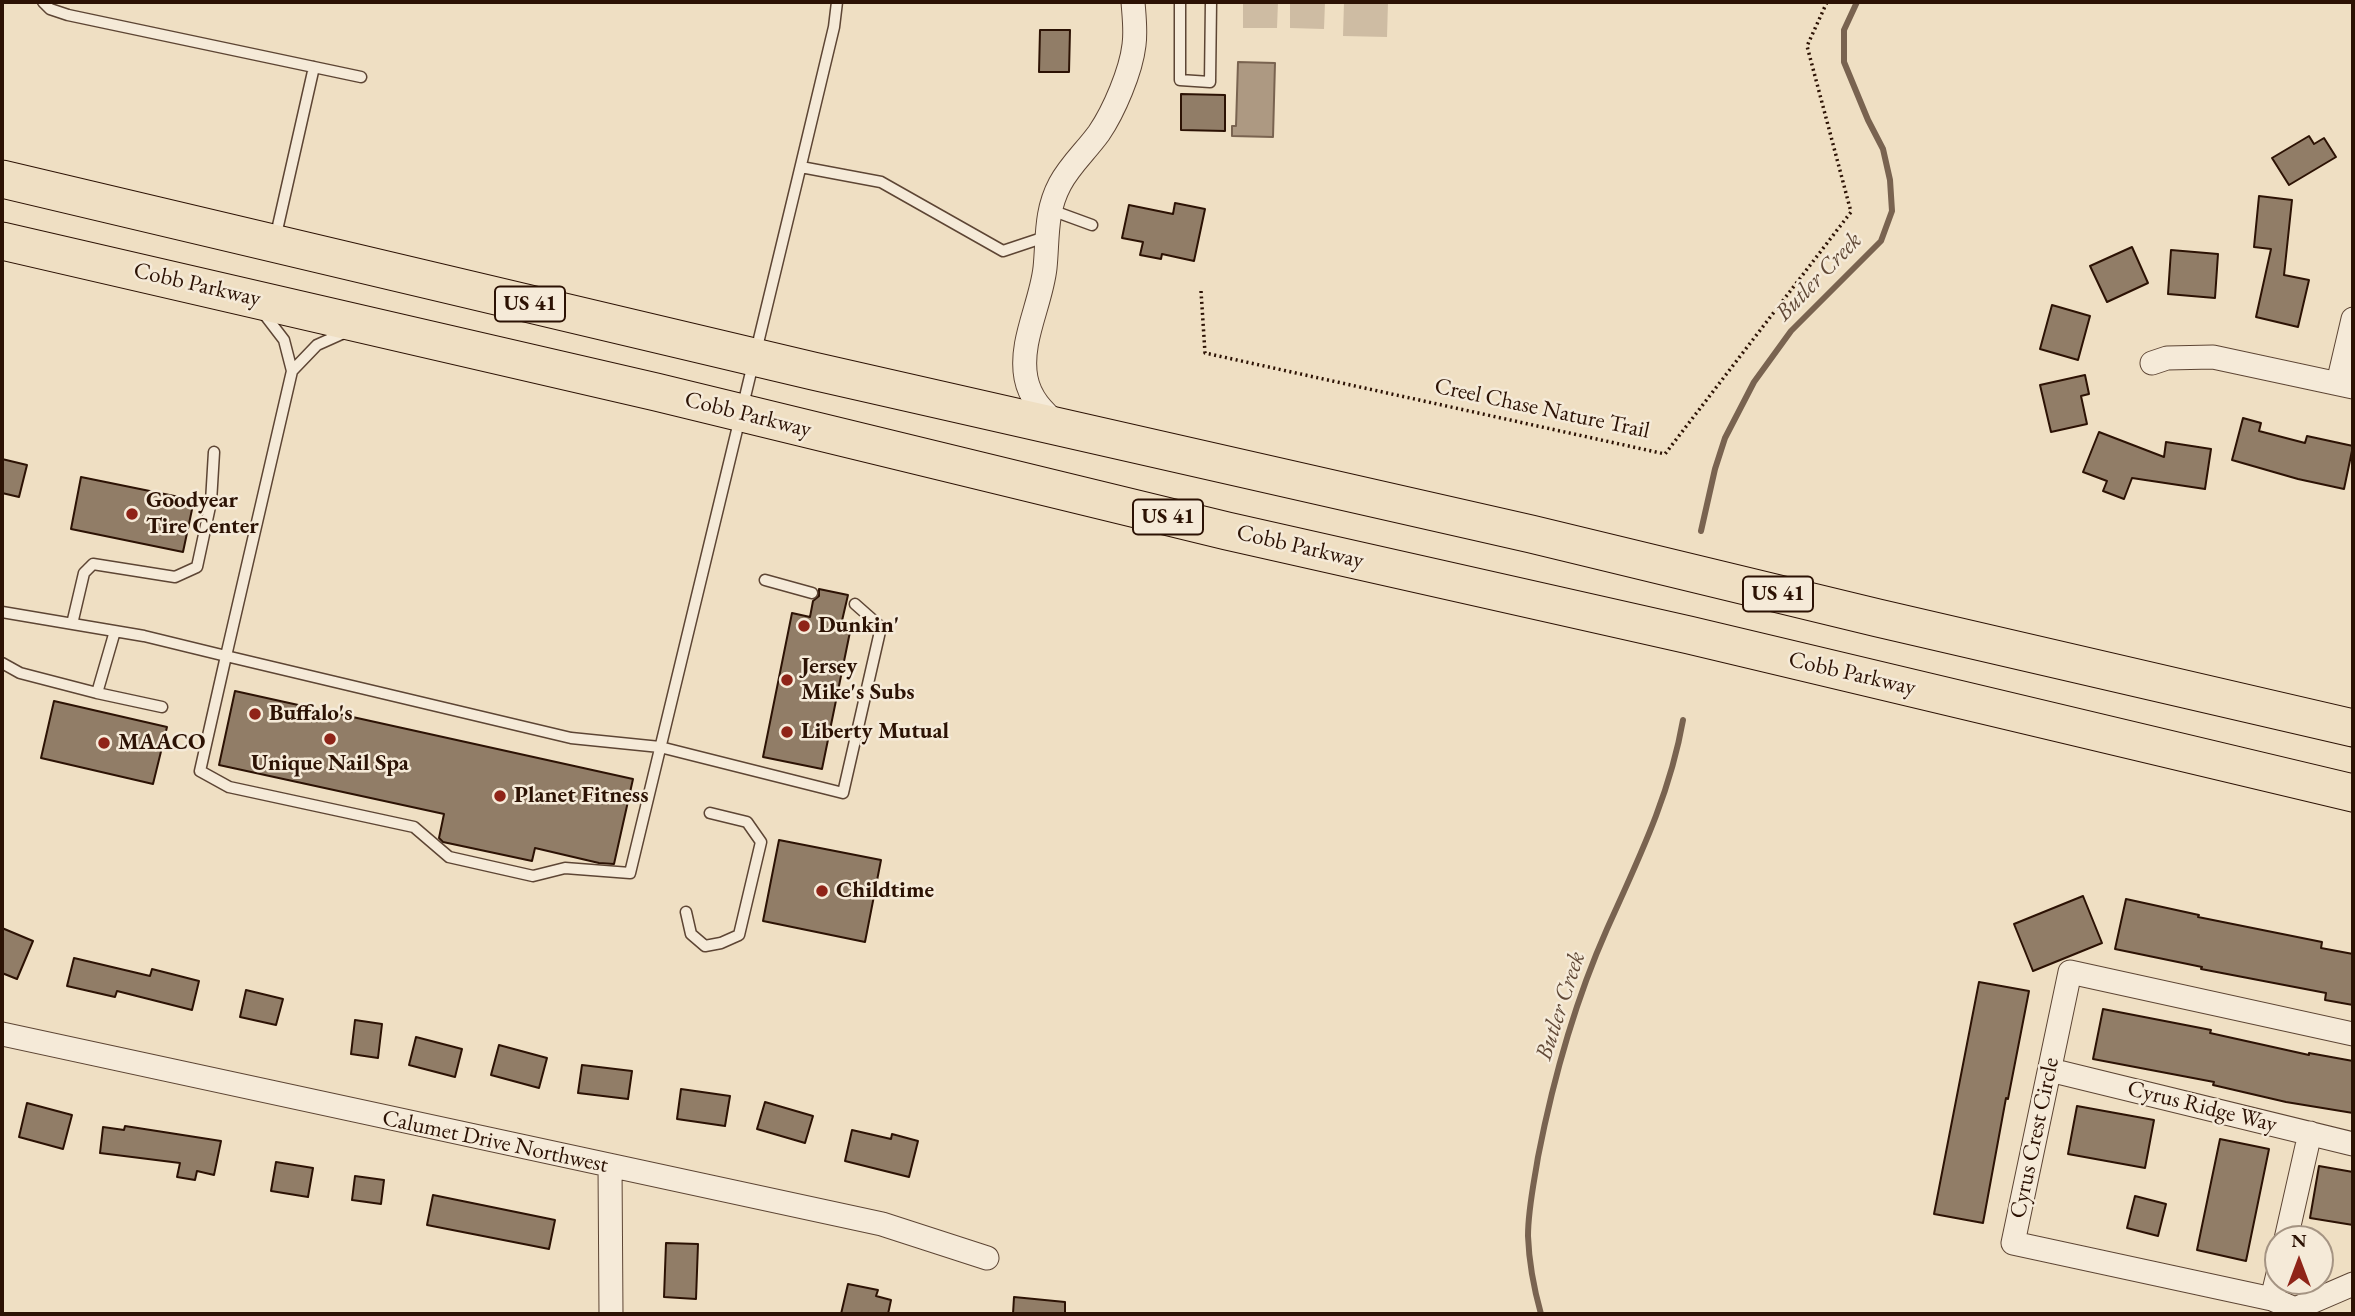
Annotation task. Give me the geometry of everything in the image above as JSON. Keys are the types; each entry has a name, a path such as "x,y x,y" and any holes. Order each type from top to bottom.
{"main road":[{"name":"US 41","path":"2,179 2353,728"},
{"name":"Cobb Parkway","path":"2,241 251,297 1227,531 1689,635 2353,793"}],"street":[{"path":"1058,425 1031,396 1025,373 1026,350 1045,268 1045,237 1059,185 1104,124 1122,88 1134,45 1133,2"},
{"path":"2152,363 2167,358 2213,357 2345,385 2353,318"},
{"name":"Cyrus Crest Circle","path":"2353,1034 2070,972 2013,1243 2272,1299 2295,1309 2353,1284"},
{"name":"Calumet Drive Northwest","path":"2,1034 882,1224 987,1258"},
{"name":"Cyrus Ridge Way","path":"2050,1070 2353,1144"},
{"path":"2289,1225 2310,1133"},
{"path":"610,1167 611,1314"},
{"path":"2272,1299 2273,1295"}],"lane":[{"path":"43,2 50,9 68,15 361,77"},
{"path":"251,297 284,340 292,371 200,771 229,787 414,827 449,857 533,876 565,868 630,873 756,357 834,27 837,2"},
{"path":"1180,2 1180,80 1210,82 1211,2"},
{"path":"274,243 314,67"},
{"path":"801,167 881,182 1003,251 1045,237"},
{"path":"1051,210 1093,225"},
{"path":"292,371 317,345 364,324"},
{"path":"72,624 84,573 93,564 175,578 197,567 211,502 214,452"},
{"path":"765,580 812,593"},
{"path":"2,612 144,636 571,738 660,747 843,793 881,627 855,604"},
{"path":"97,693 115,631"},
{"path":"2,663 20,673 162,707"},
{"path":"686,912 691,934 705,946 739,935 761,842 747,822 710,813"}],"path":[{"name":"Creel Chase Nature Trail","path":"1200,291 1205,353 1665,454 1851,212 1807,46 1827,2"}],"shaded area":[{"path":"1243,2 1278,2 1277,28 1243,28"},
{"path":"1290,2 1325,2 1324,29 1290,28"},
{"path":"1344,2 1388,2 1387,37 1343,36"},
{"path":"1238,62 1275,63 1273,137 1232,136 1232,126 1236,126"}],"building":[{"path":"1040,30 1070,30 1069,72 1039,72"},
{"path":"1181,94 1225,95 1225,131 1181,130"},
{"path":"2309,136 2314,144 2324,138 2336,157 2289,185 2272,158"},
{"path":"2259,196 2292,200 2284,275 2309,280 2298,327 2256,317 2271,249 2254,247"},
{"path":"1175,203 1205,209 1194,261 1162,254 1161,259 1140,255 1143,242 1122,238 1129,205 1173,214"},
{"path":"2132,247 2148,283 2107,302 2090,266"},
{"path":"2171,250 2218,254 2215,298 2168,294"},
{"path":"2052,305 2090,316 2078,360 2040,349"},
{"path":"2085,375 2089,394 2081,396 2087,424 2051,432 2040,385"},
{"path":"2243,418 2261,423 2259,431 2305,443 2307,436 2353,446 2344,489 2232,460"},
{"path":"2099,432 2164,457 2166,442 2211,449 2205,489 2132,478 2124,499 2103,491 2107,481 2083,472"},
{"path":"2,459 27,465 19,497 2,493"},
{"name":"Goodyear Tire Center","path":"81,477 194,500 183,552 71,529"},
{"path":"819,589 848,595 841,625 851,627 822,769 763,757 792,613 810,617 813,601 819,596"},
{"path":"235,691 633,779 614,864 535,848 532,861 443,842 439,838 444,814 219,765"},
{"name":"MAACO","path":"54,701 167,727 153,784 41,758"},
{"name":"Childtime","path":"779,840 881,860 865,942 763,921"},
{"path":"2083,896 2102,943 2033,971 2014,924"},
{"path":"2126,899 2199,915 2198,917 2322,942 2321,948 2353,954 2353,1005 2325,1000 2326,993 2115,949"},
{"path":"2,928 33,941 17,979 2,973"},
{"path":"74,958 150,976 152,969 199,981 192,1010 117,991 115,997 67,986"},
{"path":"1979,982 2029,991 1983,1223 1934,1214"},
{"path":"246,990 283,999 276,1025 240,1017"},
{"path":"2103,1009 2211,1030 2210,1033 2309,1055 2353,1061 2353,1113 2286,1102 2213,1085 2214,1082 2093,1059"},
{"path":"355,1020 382,1024 378,1058 351,1054"},
{"path":"416,1037 462,1049 455,1077 409,1065"},
{"path":"499,1045 547,1058 539,1088 491,1075"},
{"path":"582,1065 632,1071 628,1099 578,1093"},
{"path":"681,1089 730,1096 725,1126 677,1119"},
{"path":"765,1102 813,1116 805,1143 757,1129"},
{"path":"27,1103 72,1115 63,1149 19,1137"},
{"path":"2077,1106 2154,1120 2145,1168 2068,1154"},
{"path":"125,1126 221,1141 214,1175 197,1171 195,1180 177,1177 180,1163 100,1153 103,1127 124,1130"},
{"path":"852,1130 891,1139 892,1134 918,1141 909,1177 845,1161"},
{"path":"2220,1139 2269,1149 2246,1261 2197,1250"},
{"path":"276,1162 313,1168 308,1197 271,1191"},
{"path":"2319,1166 2353,1172 2353,1225 2310,1218"},
{"path":"355,1176 384,1180 381,1204 352,1200"},
{"path":"433,1195 555,1220 549,1249 427,1225"},
{"path":"2135,1196 2166,1204 2158,1236 2127,1228"},
{"path":"666,1243 698,1244 696,1299 664,1297"},
{"path":"848,1284 878,1290 876,1296 891,1300 888,1314 841,1314"},
{"path":"1014,1297 1065,1302 1065,1314 1013,1314"}],"waterway":[{"name":"Butler Creek","path":"1701,531 1725,438 1754,382 1791,331 1881,241 1892,211 1890,180 1883,149 1844,62 1844,30 1857,2"},
{"name":"Butler Creek","path":"1541,1314 1531,1266 1528,1226 1538,1157 1551,1099 1585,984 1661,801 1683,720"}],"place":[{"name":"Goodyear Tire Center","path":"132,514"},
{"name":"Dunkin'","path":"804,626"},
{"name":"Jersey Mike's Subs","path":"787,680"},
{"name":"Buffalo's","path":"255,714"},
{"name":"Liberty Mutual","path":"787,732"},
{"name":"Unique Nail Spa","path":"330,739"},
{"name":"MAACO","path":"104,743"},
{"name":"Planet Fitness","path":"500,796"},
{"name":"Childtime","path":"822,891"}]}
